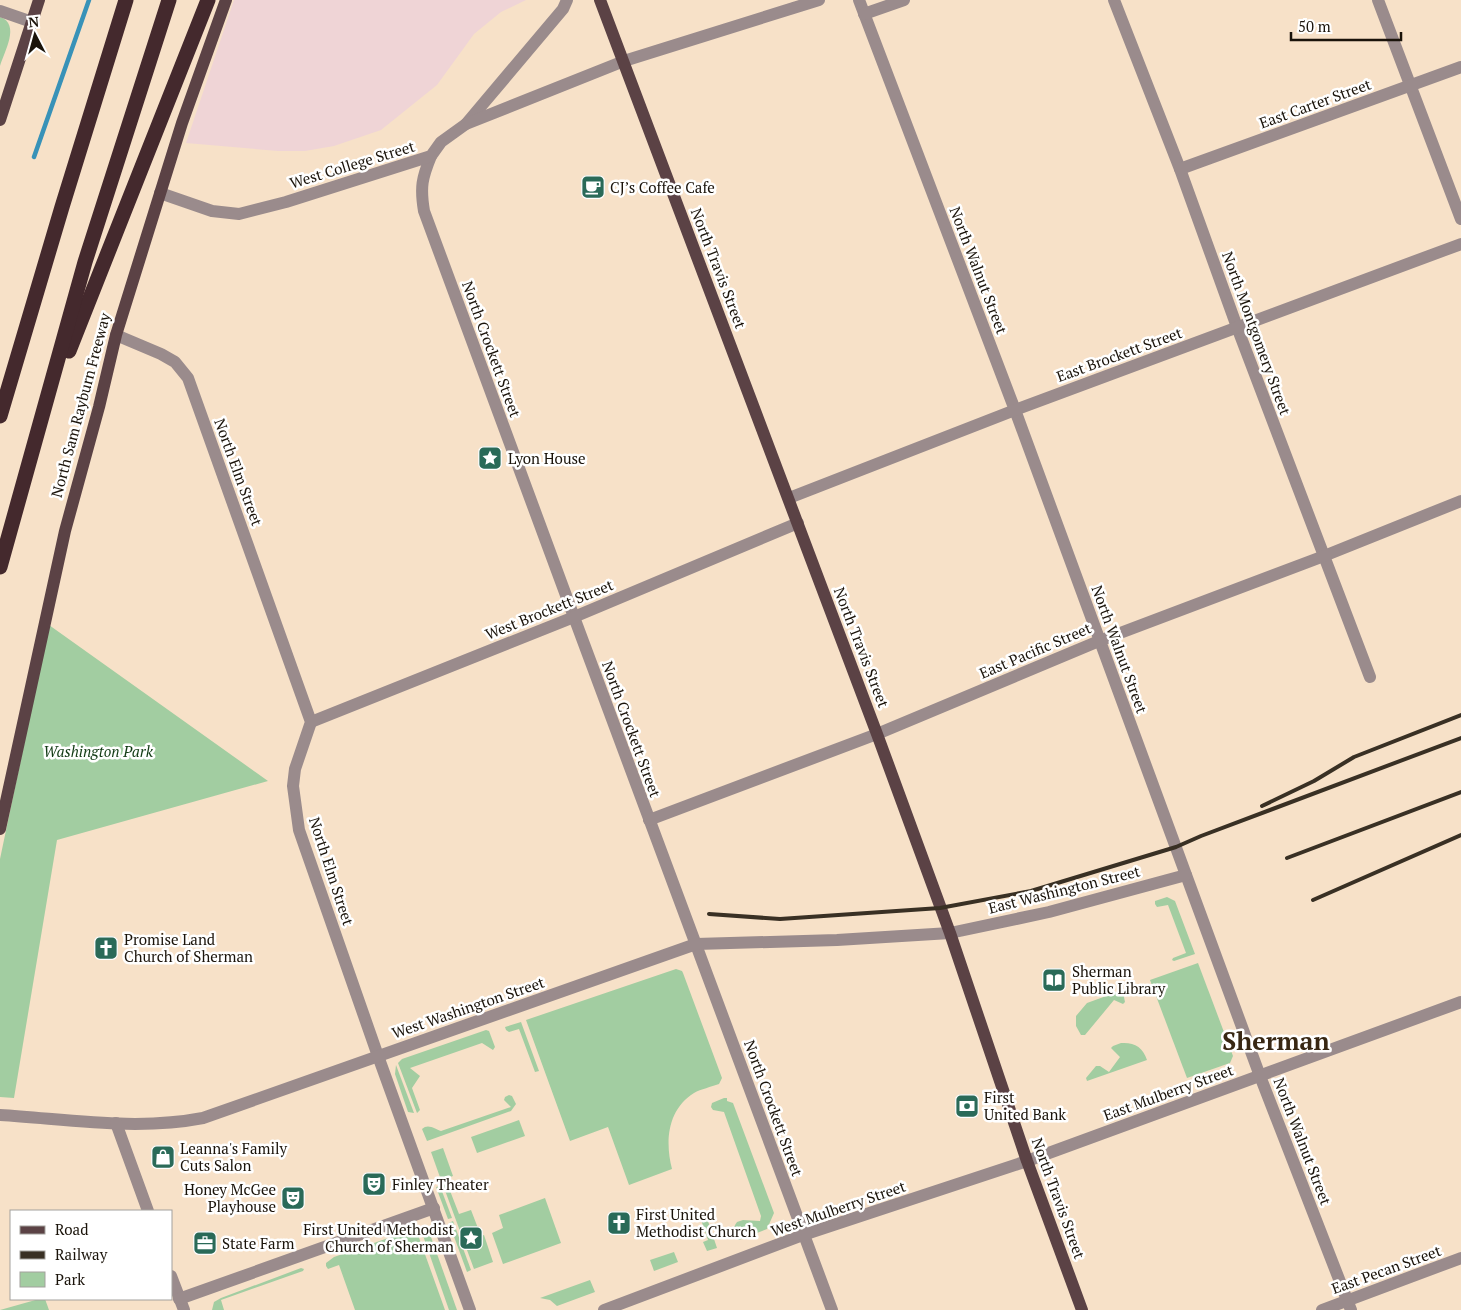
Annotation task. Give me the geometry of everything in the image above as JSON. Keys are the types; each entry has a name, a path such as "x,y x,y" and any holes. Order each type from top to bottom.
{"highway":[{"path":"0,416 64,197 126,0"},
{"path":"0,567 85,262 169,0"},
{"path":"40,424 208,0"}],"main road":[{"path":"0,120 38,0"},
{"name":"North Sam Rayburn Freeway","path":"0,829 65,530 116,335 182,123 226,0"},
{"name":"North Travis Street","path":"600,0 877,734 950,933 1027,1161 1082,1310"}],"street":[{"path":"466,124 563,9 567,0"},
{"name":"West College Street","path":"160,193 212,211 239,214 286,202 431,156 441,142 466,124 624,61 819,0"},
{"name":"North Walnut Street","path":"859,0 1016,410 1099,641 1260,1076 1349,1305"},
{"path":"864,14 904,0"},
{"name":"North Montgomery Street","path":"1114,0 1180,169 1237,327 1370,677"},
{"path":"1378,0 1461,219"},
{"path":"0,11 32,22"},
{"name":"East Carter Street","path":"1180,169 1461,67"},
{"name":"North Crockett Street","path":"431,156 424,175 421,192 424,211 832,1310"},
{"name":"East Brockett Street","path":"788,498 1016,410 1461,244"},
{"name":"North Elm Street","path":"116,335 175,362 188,378 312,722 294,769 293,786 299,830 470,1310"},
{"name":"East Pacific Street","path":"649,820 877,734 1099,641 1324,556 1461,501"},
{"name":"West Brockett Street","path":"312,722 574,617 798,523"},
{"name":"East Washington Street","path":"950,933 1049,912 1186,875"},
{"name":"West Washington Street","path":"0,1115 116,1123 174,1124 203,1118 696,944 836,940 950,933"},
{"name":"East Mulberry Street","path":"1027,1161 1461,1002"},
{"path":"116,1123 148,1210"},
{"name":"West Mulberry Street","path":"604,1310 804,1235 1027,1161"},
{"path":"172,1279 181,1304 434,1208"},
{"name":"East Pecan Street","path":"1322,1310 1349,1305 1461,1258"}],"shaded area":[{"path":"234,0 526,0 501,12 474,34 437,85 381,130 334,146 305,151 278,151 186,143"}],"green space":[{"path":"0,17 6,21 10,32 0,66"},
{"name":"Washington Park","path":"49,625 268,781 57,840 14,1098 0,1097 0,859"},
{"path":"1167,897 1175,901 1195,954 1174,961 1172,960 1173,958 1186,953 1168,905 1157,907 1155,904 1155,901"},
{"path":"1198,963 1233,1056 1230,1063 1187,1078 1150,980"},
{"path":"676,969 683,973 722,1078 719,1084 694,1093 685,1100 673,1117 669,1138 672,1169 629,1185 608,1127 570,1141 526,1020"},
{"path":"1120,991 1123,992 1125,1002 1123,1004 1114,1000 1085,1035 1081,1035 1076,1026 1076,1016 1087,1003"},
{"path":"521,1022 539,1071 535,1072 519,1029 509,1032 506,1030 505,1027"},
{"path":"486,1030 489,1031 495,1047 493,1050 482,1043 410,1068 420,1076 412,1088 420,1110 417,1113 398,1063 402,1059"},
{"path":"1121,1043 1130,1043 1137,1046 1147,1060 1087,1081 1086,1078 1096,1066 1100,1066 1109,1072 1120,1057 1111,1048"},
{"path":"396,1065 414,1113 408,1112 395,1074"},
{"path":"509,1095 512,1096 516,1104 511,1111 427,1141 422,1129 424,1127 432,1127 441,1131 511,1107 504,1100"},
{"path":"724,1098 733,1103 774,1213 767,1229 739,1240 735,1236 734,1231 737,1222 743,1220 760,1221 761,1216 724,1112 713,1110 711,1107 712,1103"},
{"path":"519,1120 525,1136 477,1153 471,1137"},
{"path":"443,1148 453,1176 441,1180 431,1152"},
{"path":"447,1183 459,1214 471,1210 481,1236 484,1235 493,1262 474,1269 443,1185"},
{"path":"440,1186 452,1218 448,1219 436,1187"},
{"path":"545,1198 561,1243 503,1264 492,1233 503,1228 499,1215"},
{"path":"704,1216 707,1218 717,1248 707,1251 703,1242 708,1240 700,1217"},
{"path":"453,1221 471,1270 467,1272 449,1223"},
{"path":"421,1228 427,1230 431,1237 457,1310 449,1310"},
{"path":"414,1229 417,1232 445,1310 355,1310 339,1265 328,1269 326,1263 334,1257"},
{"path":"674,1252 678,1262 654,1271 650,1260"},
{"path":"301,1268 304,1269 303,1271 221,1300 224,1310 212,1310 214,1302 221,1298"},
{"path":"590,1280 595,1292 557,1306 550,1300 540,1298"},
{"path":"35,1300 45,1300 49,1310 0,1310"}],"waterway":[{"path":"34,157 89,0"}],"railway":[{"path":"1262,806 1314,781 1354,757 1461,715"},
{"path":"709,914 780,919 940,908 1031,891 1176,847 1461,738"},
{"path":"1287,858 1461,792"},
{"path":"1313,900 1461,835"}],"place":[{"name":"CJ’s Coffee Cafe","path":"593,187"},
{"name":"Lyon House","path":"490,458"},
{"name":"Promise Land Church of Sherman","path":"106,948"},
{"name":"Sherman Public Library","path":"1054,980"},
{"name":"First United Bank","path":"967,1106"},
{"name":"Leanna's Family Cuts Salon","path":"163,1157"},
{"name":"Finley Theater","path":"374,1184"},
{"name":"Honey McGee Playhouse","path":"293,1198"},
{"name":"First United Methodist Church","path":"619,1223"},
{"name":"First United Methodist Church of Sherman","path":"471,1238"},
{"name":"State Farm","path":"205,1243"}],"district":[{"name":"Sherman","path":"1276,1040"}]}
